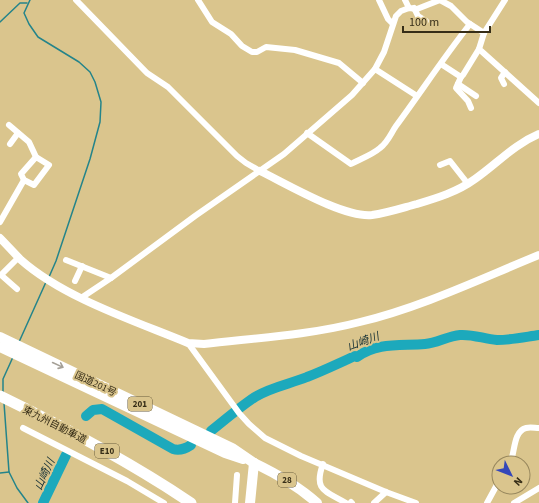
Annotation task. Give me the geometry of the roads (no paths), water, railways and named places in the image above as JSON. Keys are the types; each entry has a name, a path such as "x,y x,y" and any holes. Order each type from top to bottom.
{"highway":[{"name":"東九州自動車道","path":"0,397 76,434 191,503"}],"main road":[{"name":"国道201号","path":"0,337 7,347 22,352 225,453 254,463"},
{"path":"250,503 254,463"},
{"name":"28","path":"254,463 277,473 305,492 317,503"}],"street":[{"path":"76,0 147,73 168,87 237,156 246,163 325,203 358,215 372,215 408,207 443,196 468,184 524,140 539,134"},
{"path":"198,0 212,22 231,34 242,46 252,52 257,52 266,46 295,50 339,63 363,83"},
{"path":"378,0 388,19 393,24"},
{"path":"406,0 418,16 426,22"},
{"path":"81,298 284,154 352,95 375,69 384,52 396,16 401,11 411,8 418,8 440,0 451,6 470,24 484,33"},
{"path":"471,108 468,101 456,88 461,77 479,49 484,33 505,0"},
{"path":"307,133 351,164 381,147 442,64 451,48 470,24"},
{"path":"479,49 539,103"},
{"path":"442,64 461,77"},
{"path":"375,69 417,96"},
{"path":"504,84 501,78 505,72"},
{"path":"458,84 476,96"},
{"path":"9,126 29,142 36,157 49,165 34,185 24,180 21,174 36,157"},
{"path":"10,144 18,133"},
{"path":"440,165 450,161 468,184"},
{"path":"0,222 24,180"},
{"path":"0,238 19,257 39,273 81,298 188,343 204,344 309,332 361,322 423,302 539,255"},
{"path":"17,289 1,274 19,257"},
{"path":"66,260 111,278"},
{"path":"76,281 82,266"},
{"path":"188,343 239,413 258,432 276,444 386,492 416,503"},
{"path":"22,428 127,481 164,503"},
{"path":"513,455 517,436 520,432 525,428 539,428"},
{"path":"323,464 319,475 319,484 330,494 350,503"},
{"path":"235,503 237,475"},
{"path":"514,503 539,488"},
{"path":"374,503 386,492"}],"waterway":[{"path":"30,0 24,13 29,24 38,37 79,62 90,72 95,82 101,102 100,122 90,159 56,261 49,277"},
{"path":"0,22 20,3 27,3"},
{"path":"19,342 46,282"},
{"name":"山崎川","path":"211,431 255,397 274,388 313,375 373,349 429,343 460,335 469,335 497,340 539,335"},
{"path":"3,393 3,379 13,357"},
{"path":"4,403 9,472 17,488 28,503"},
{"name":"山崎川","path":"86,416 93,410 102,409 173,449 178,450 187,448 191,445"},
{"name":"山崎川","path":"43,503 66,455"},
{"path":"0,473 9,472"}]}
